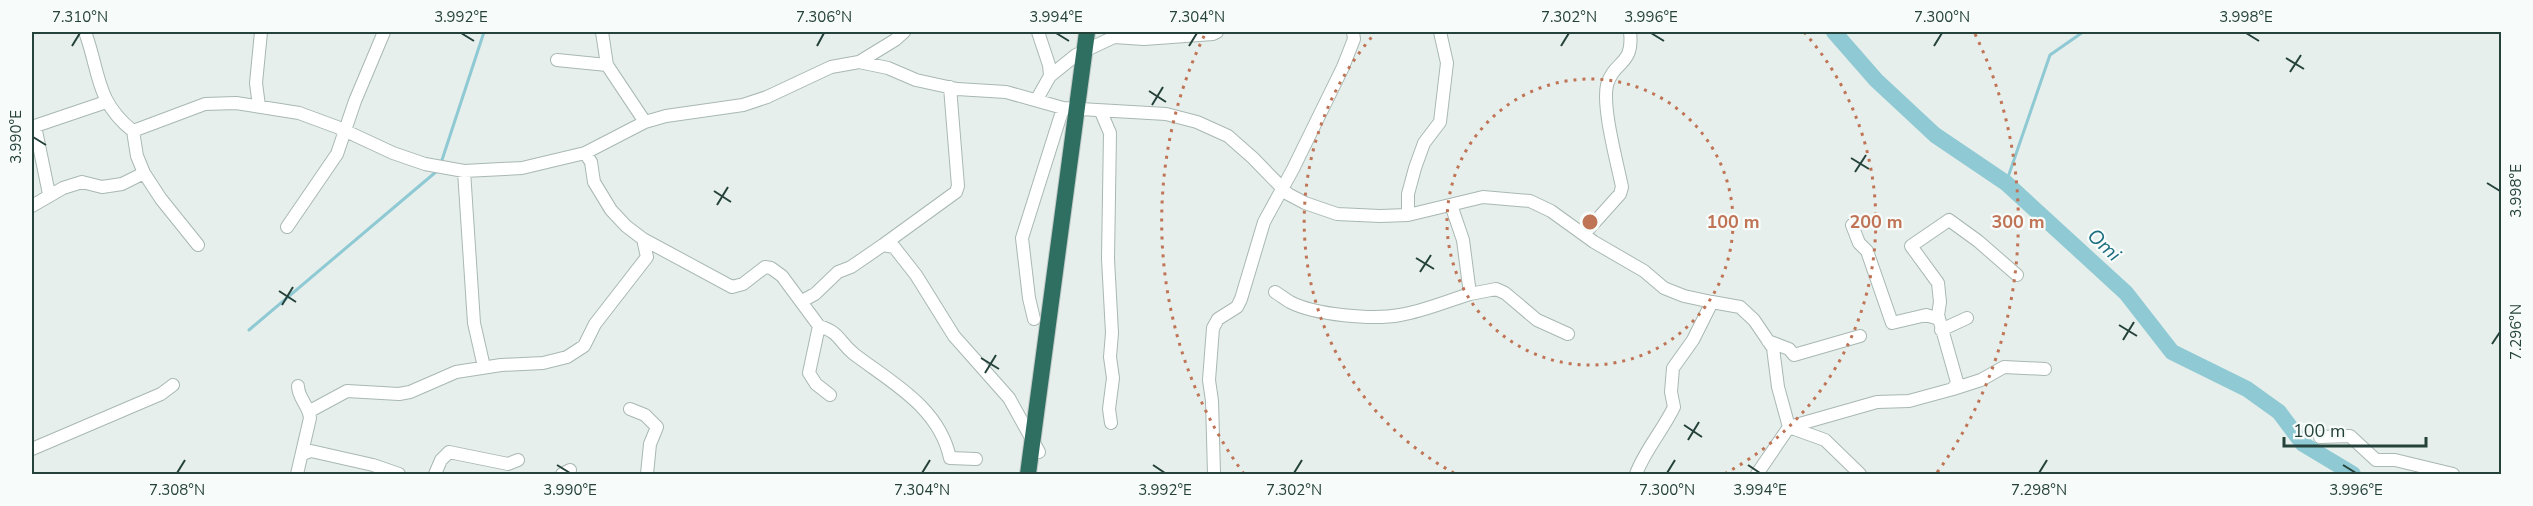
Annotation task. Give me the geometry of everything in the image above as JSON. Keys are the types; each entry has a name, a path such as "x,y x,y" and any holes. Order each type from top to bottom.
{"highway":[{"path":"1028,474 1088,32"}],"street":[{"path":"85,32 106,102 121,122 133,131 136,156 160,199 198,244"},
{"path":"259,106 256,83 261,32"},
{"path":"287,227 337,154 355,101 384,32"},
{"path":"602,32 607,65 645,122"},
{"path":"133,131 205,104 236,103 299,113 425,164 464,171 522,168 585,153 645,122 666,116 742,105 767,97 831,67 859,62 904,32"},
{"path":"1038,32 1050,76"},
{"path":"1076,55 1088,32"},
{"path":"1037,99 1050,76 1076,55 1114,37 1158,39 1218,32"},
{"path":"1214,474 1212,401 1209,380 1213,328 1218,319 1237,307 1241,299 1264,222 1343,67 1354,39 1353,32"},
{"path":"1408,215 1408,194 1415,168 1424,143 1440,122 1447,63 1440,32"},
{"path":"1585,233 1620,194 1622,187 1607,118 1607,86 1612,73 1628,57 1631,45 1630,32"},
{"path":"557,60 607,65"},
{"path":"859,62 888,68 916,80 950,87 1006,92 1063,108 1166,114 1197,122 1228,136 1288,194 1305,203 1337,214 1408,215 1483,197 1530,201 1551,211 1602,247 1644,271 1665,288 1684,296 1740,308 1754,320 1773,348 1778,387 1789,427"},
{"path":"802,301 815,294 838,272 851,267 956,192 958,186 950,87"},
{"path":"49,194 35,126 106,102"},
{"path":"1034,318 1029,298 1022,238 1063,108"},
{"path":"1101,112 1110,133 1108,259 1112,333 1110,357 1113,378 1108,409 1111,423"},
{"path":"585,153 591,162 594,182 611,210 626,226 643,239 732,287 742,284 765,267 771,268 782,276 819,326 834,331 852,352 922,406 947,444 950,458 976,459"},
{"path":"464,171 474,323 484,367"},
{"path":"32,206 49,194 82,182 102,187 122,184 144,173"},
{"path":"1451,205 1463,240 1470,294"},
{"path":"1953,389 1957,382 1940,325 1938,283 1911,246 1949,220 1978,241 2017,275"},
{"path":"1852,225 1859,243 1867,251 1892,323 1926,315 1940,325"},
{"path":"310,411 347,391 386,394 410,392 443,376 484,367 543,363 577,352 584,346 595,324 647,257 643,239"},
{"path":"883,245 894,247 905,260 954,336 1009,398 1040,452"},
{"path":"1275,291 1291,303 1318,310 1366,317 1399,316 1432,308 1470,294 1496,289 1505,293 1537,320 1568,334"},
{"path":"1636,474 1642,458 1652,447 1674,407 1671,392 1673,368 1694,340 1712,302"},
{"path":"1940,325 1967,318"},
{"path":"819,326 808,373 816,384 830,395"},
{"path":"1768,341 1789,349 1794,355 1860,336"},
{"path":"1757,474 1789,427 1877,402 1909,400 1953,389 1981,380 2004,367 2045,369"},
{"path":"32,450 161,394 172,385"},
{"path":"297,474 303,454 303,440 310,418 310,411 298,391 298,386"},
{"path":"630,409 645,415 657,427 650,444 647,474"},
{"path":"1789,427 1825,440 1860,474"},
{"path":"2320,437 2350,436 2376,460 2396,460 2419,468 2453,474"},
{"path":"303,454 311,451 373,465 399,474"},
{"path":"435,474 441,460 449,452 508,464 518,460"}],"waterway":[{"path":"441,163 484,32"},
{"name":"Omi","path":"1834,32 1876,80 1935,135 2006,183 2126,293 2172,352 2247,389 2279,412 2303,444 2353,474"},
{"path":"2006,183 2050,55 2083,32"},
{"path":"249,330 437,171"}]}
